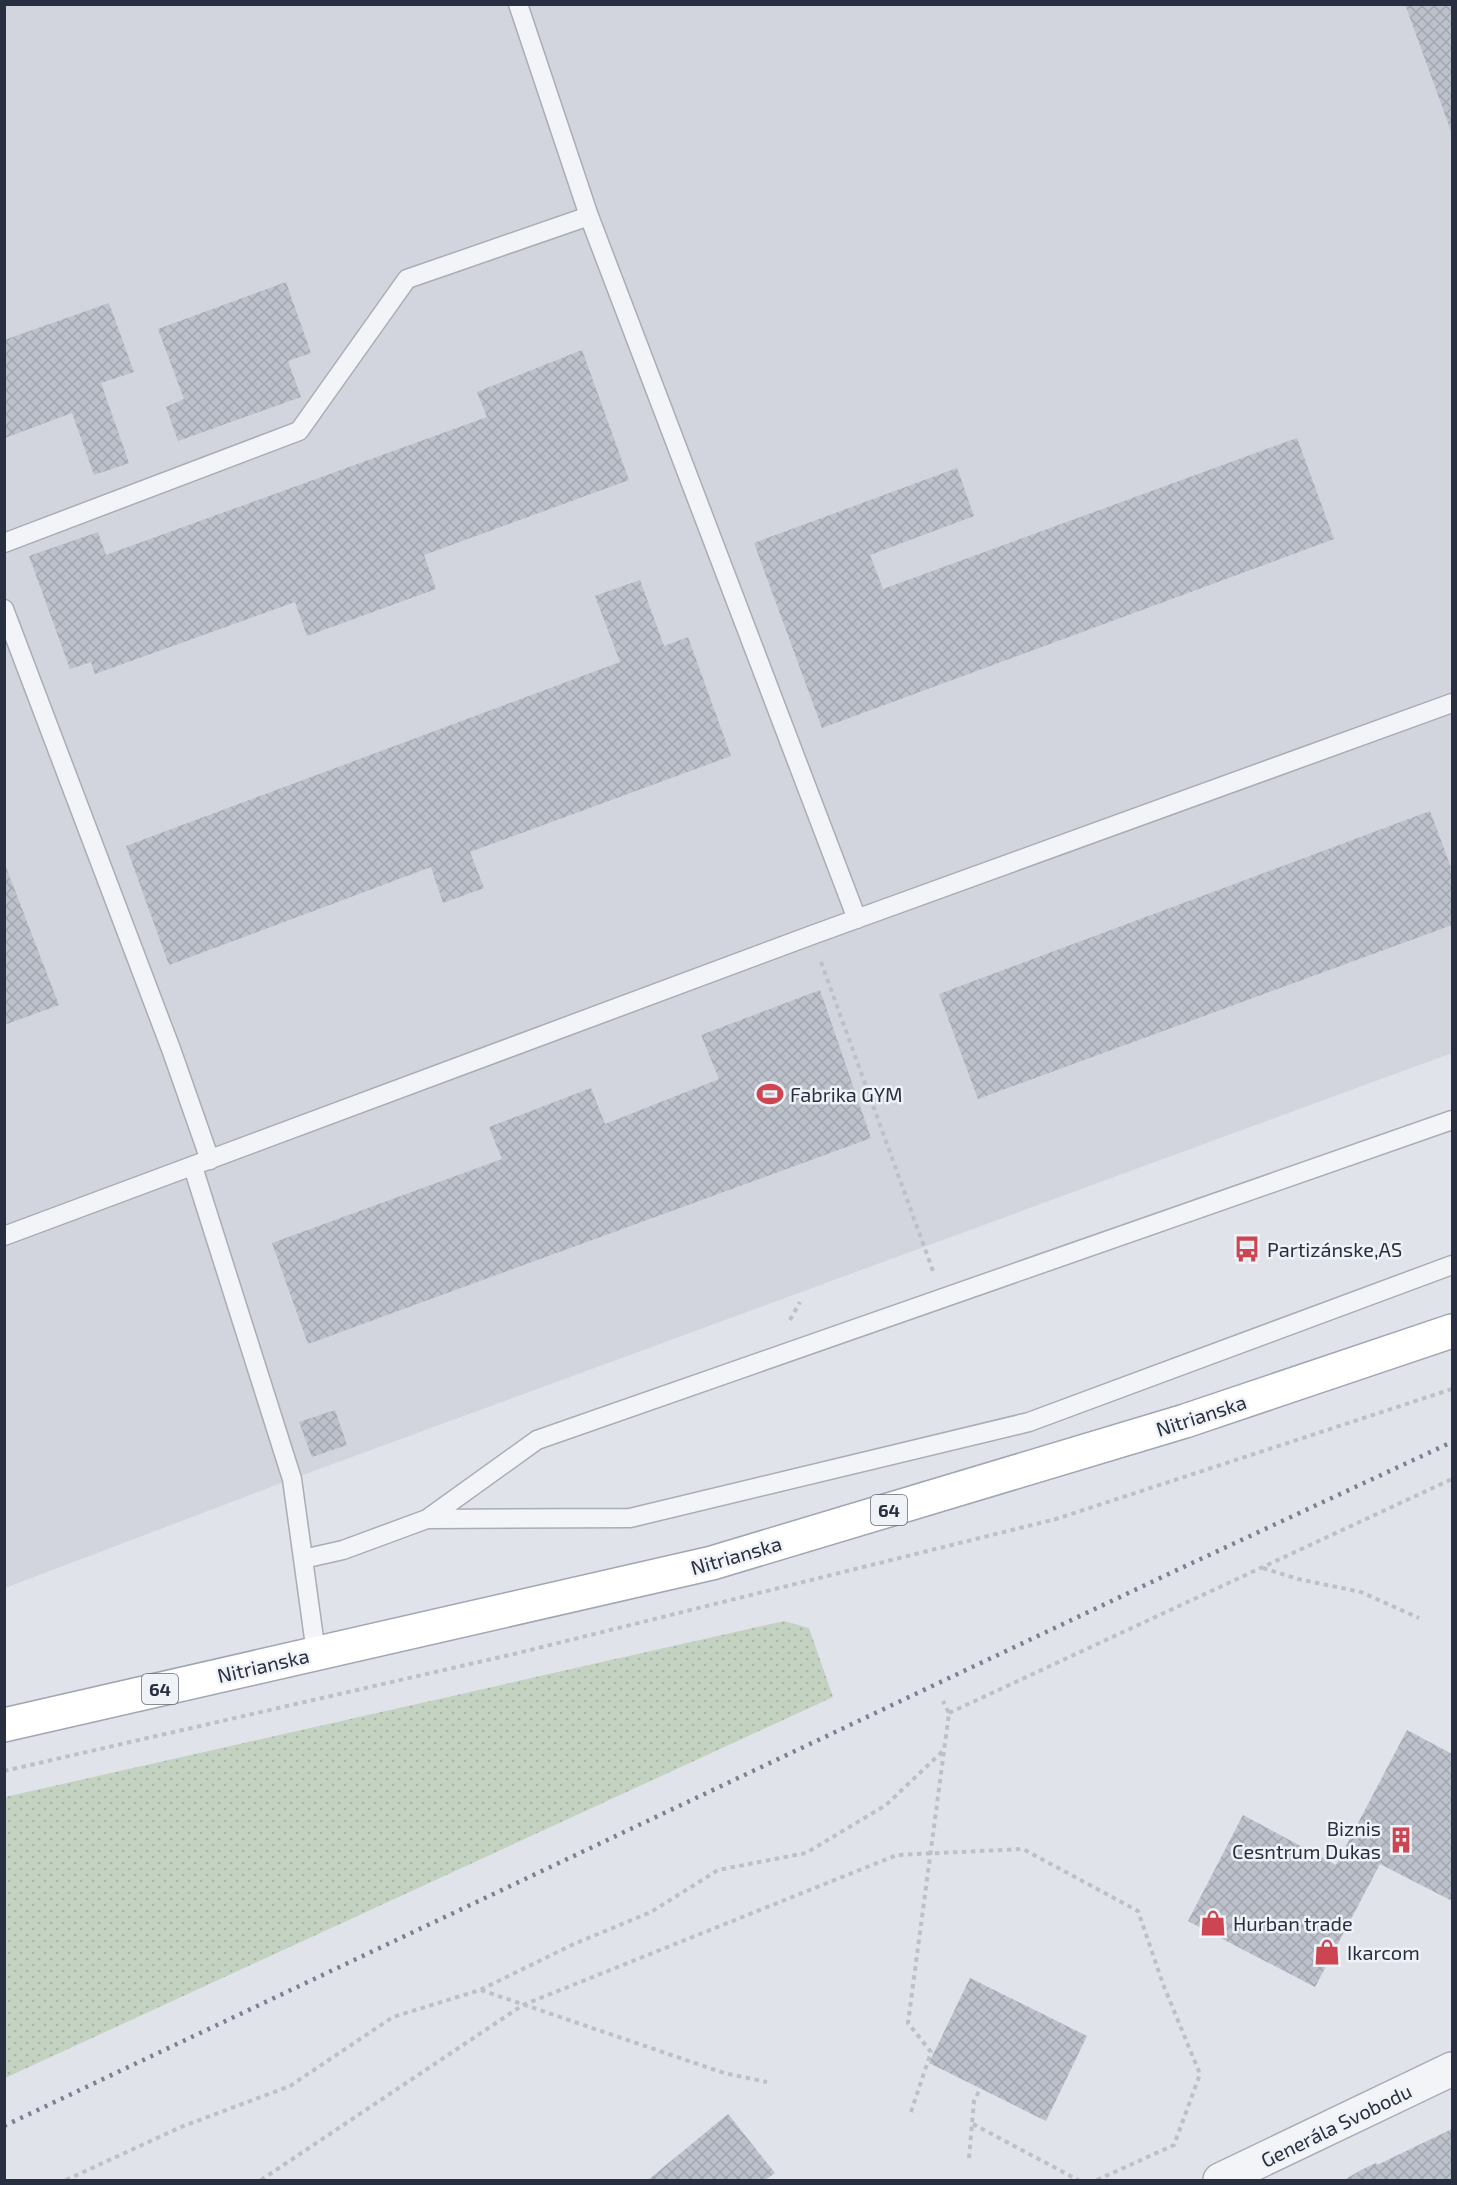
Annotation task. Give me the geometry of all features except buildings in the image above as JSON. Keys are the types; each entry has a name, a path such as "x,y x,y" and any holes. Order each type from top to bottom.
{"main road":[{"name":"Nitrianska","path":"4,1725 711,1563 1185,1421 1452,1331"}],"street":[{"name":"Generála Svobodu","path":"1220,2181 1452,2069"}],"lane":[{"path":"518,4 589,216 857,919"},
{"path":"4,543 299,431 407,279 589,216"},
{"path":"4,609 171,1050 210,1160"},
{"path":"4,1236 812,935 1452,703"},
{"path":"303,1559 343,1550 427,1519 537,1440 1452,1119"},
{"path":"192,1167 292,1479 316,1653"},
{"path":"427,1519 630,1518 1029,1422 1452,1265"}],"path":[{"path":"812,935 942,1298"},
{"path":"949,1713 1452,1479"},
{"path":"1262,1567 1298,1579 1361,1592 1419,1618"},
{"path":"911,2112 931,2052 908,2023 949,1713 943,1701"},
{"path":"66,2181 181,2127 290,2086 393,2017 480,1990 574,1944 651,1912 718,1870 806,1853 886,1805 944,1750"},
{"path":"261,2181 523,2005 897,1855 1023,1849 1138,1911 1163,1984 1200,2074 1174,2145 1097,2181"},
{"path":"480,1990 724,2073 767,2082"},
{"path":"969,2158 974,2101 980,2089"},
{"path":"972,2124 1078,2181"}],"shaded area":[{"path":"5,5 1452,5 1452,1053 292,1479 5,1588"}],"green space":[{"path":"784,1621 809,1628 833,1697 5,2078 5,1797"}],"railway":[{"path":"4,2126 1452,1442"}],"place":[{"name":"Fabrika GYM","path":"770,1094"},
{"name":"Partizánske,AS","path":"1247,1249"},
{"name":"Biznis Cesntrum Dukas","path":"1401,1840"},
{"name":"Hurban trade","path":"1213,1923"},
{"name":"Ikarcom","path":"1327,1952"}]}
